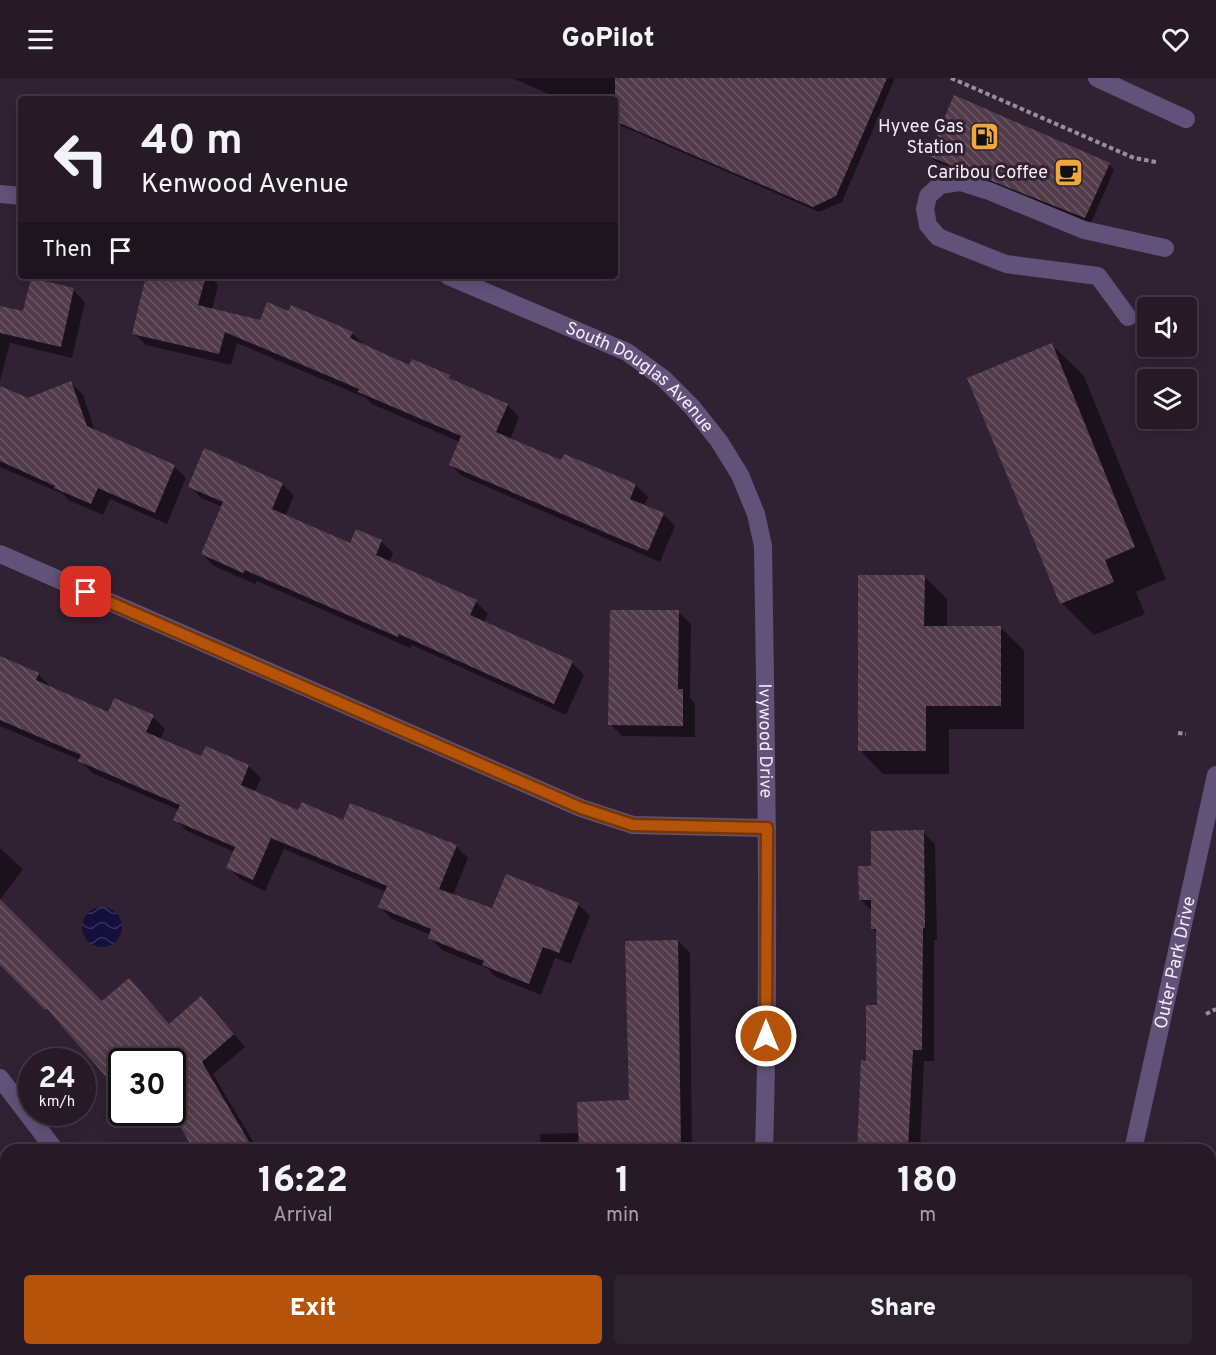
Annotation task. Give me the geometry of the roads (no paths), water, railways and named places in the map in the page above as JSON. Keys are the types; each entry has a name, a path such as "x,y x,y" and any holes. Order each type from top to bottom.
{"street":[{"path":"1107,80 1186,119"},
{"path":"1128,316 1098,276 1005,264 938,237 928,225 925,209 928,196 940,185 960,182 989,191 1084,230 1165,248"},
{"path":"0,194 18,196"},
{"name":"South Douglas Avenue","path":"455,279 627,352 664,379 692,407 719,441 740,475 756,514 763,546"},
{"name":"Ivywood Drive","path":"763,546 767,828 764,1144"},
{"path":"0,554 581,808 633,825 767,828"},
{"name":"Outer Park Drive","path":"1134,1144 1216,775"},
{"path":"0,1078 50,1144"}],"water":[{"path":"102,907 116,913 122,927 116,941 102,947 88,941 82,927 88,913"}],"place":[{"name":"Hyvee Gas Station","path":"985,136"},
{"name":"Caribou Coffee","path":"1069,172"}]}
